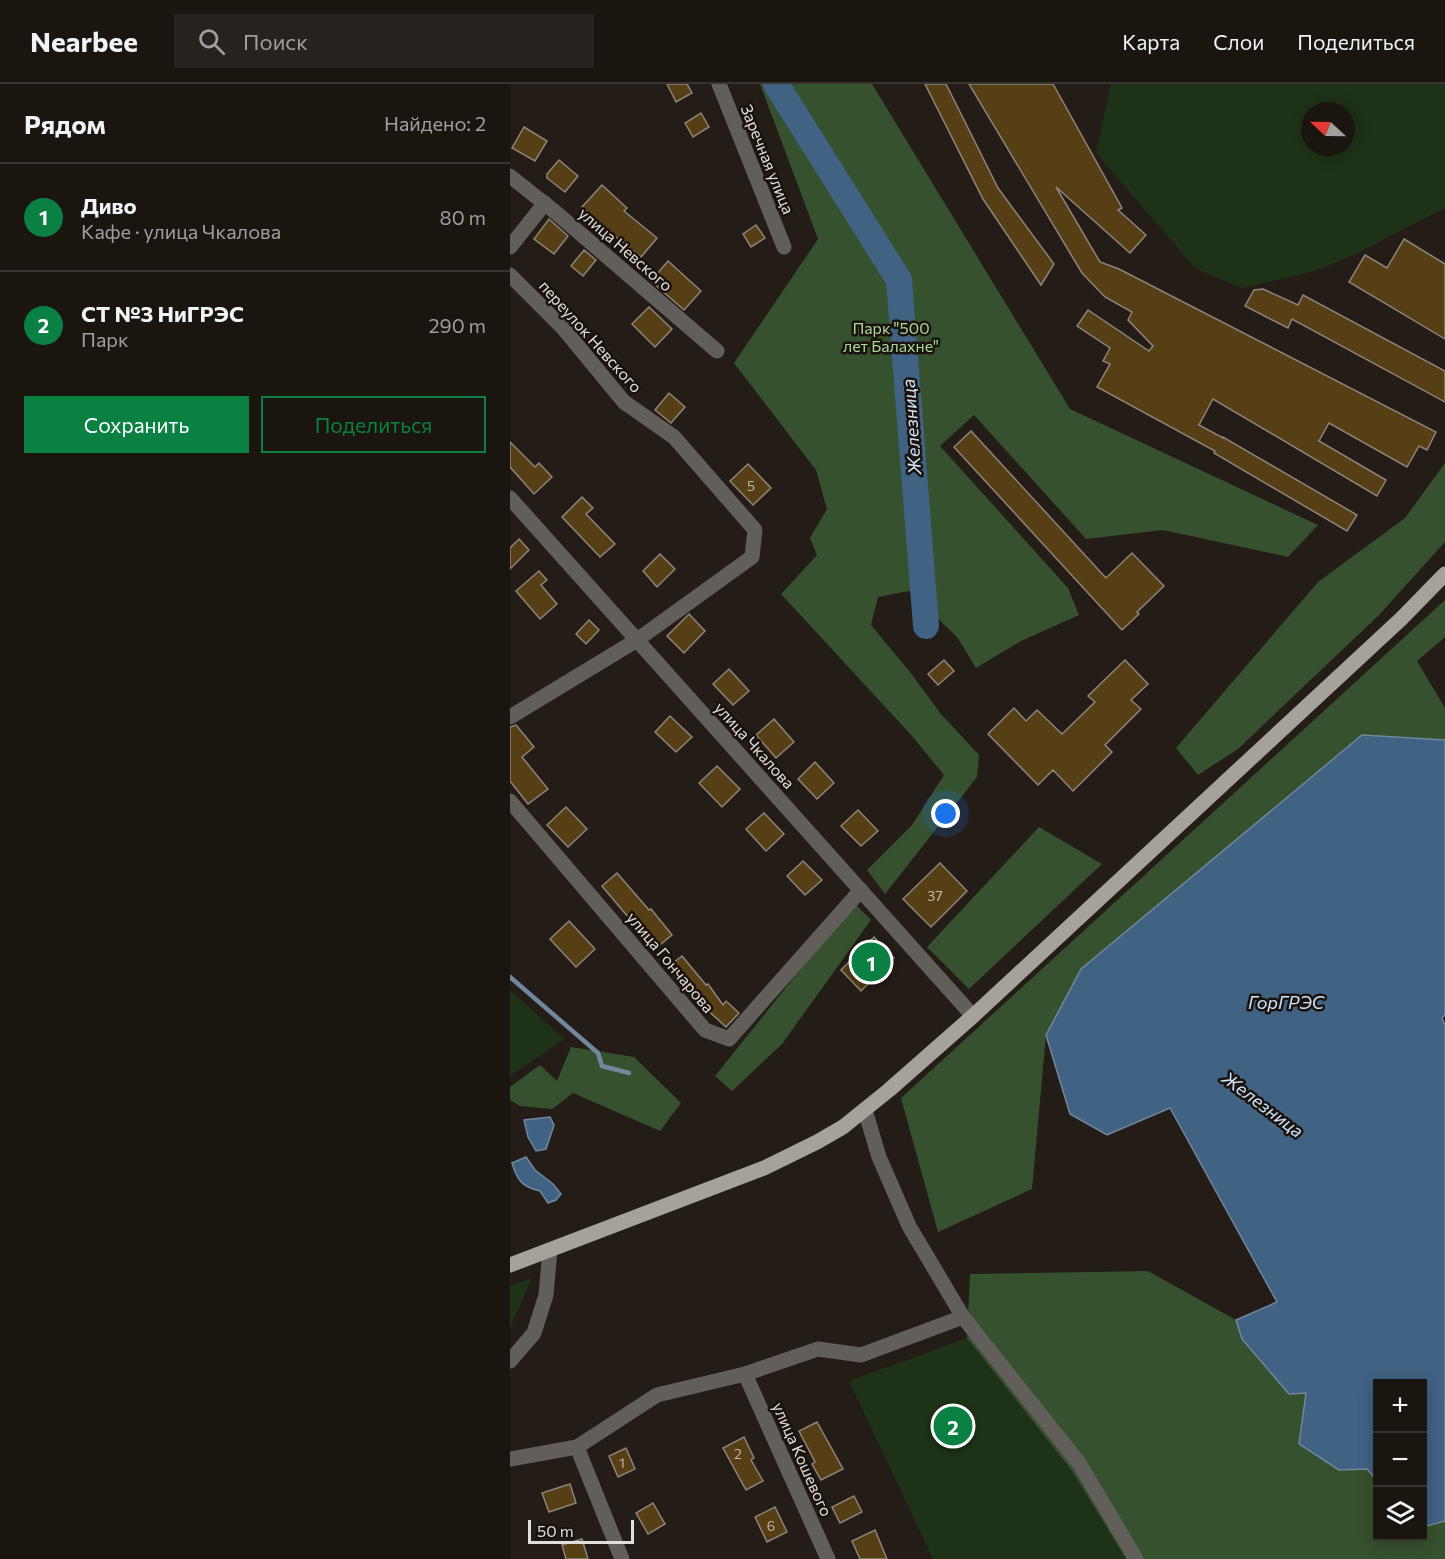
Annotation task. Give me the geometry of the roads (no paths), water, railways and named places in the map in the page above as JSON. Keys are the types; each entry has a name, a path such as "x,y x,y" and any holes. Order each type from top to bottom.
{"main road":[{"path":"510,1265 764,1168 843,1127 973,1016 1401,619 1445,574"}],"street":[{"name":"Заречная улица","path":"719,84 784,247"},
{"name":"улица Невского","path":"510,176 545,203 717,351"},
{"path":"510,247 545,203"},
{"name":"переулок Невского","path":"510,274 563,328 624,402 674,436 755,530 752,557 637,640 510,717"},
{"name":"улица Чкалова","path":"510,498 973,1016"},
{"name":"улица Гончарова","path":"510,801 705,1030 729,1039 861,890"},
{"path":"865,1110 879,1157 909,1226 963,1317 1079,1463 1136,1559"},
{"path":"510,1361 534,1334 546,1295 550,1250"},
{"path":"510,1459 577,1447 657,1395 746,1374 818,1349 861,1355 963,1317"},
{"name":"улица Кошевого","path":"746,1374 828,1559"},
{"path":"577,1447 622,1559"}],"water":[{"name":"ГорГРЭС","path":"1362,735 1445,740 1445,1015 1442,1018 1445,1025 1445,1521 1427,1526 1427,1379 1373,1379 1373,1476 1367,1469 1339,1470 1299,1444 1306,1393 1289,1394 1242,1339 1236,1320 1277,1302 1170,1108 1107,1135 1070,1114 1046,1035 1081,969"},
{"path":"550,1117 554,1125 546,1149 536,1151 528,1137 524,1120"},
{"path":"526,1157 535,1170 553,1184 561,1194 556,1200 548,1203 540,1191 525,1185 518,1178 512,1163"}],"waterway":[{"name":"Железница","path":"776,84 899,280 926,626"},
{"path":"510,977 598,1053 602,1066 629,1073"}],"place":[{"name":"Диво","path":"871,962"},
{"name":"СТ №3 НиГРЭС","path":"953,1426"}],"park label":[{"name":"Парк \"500 лет Балахне\"","path":"891,336"}]}
